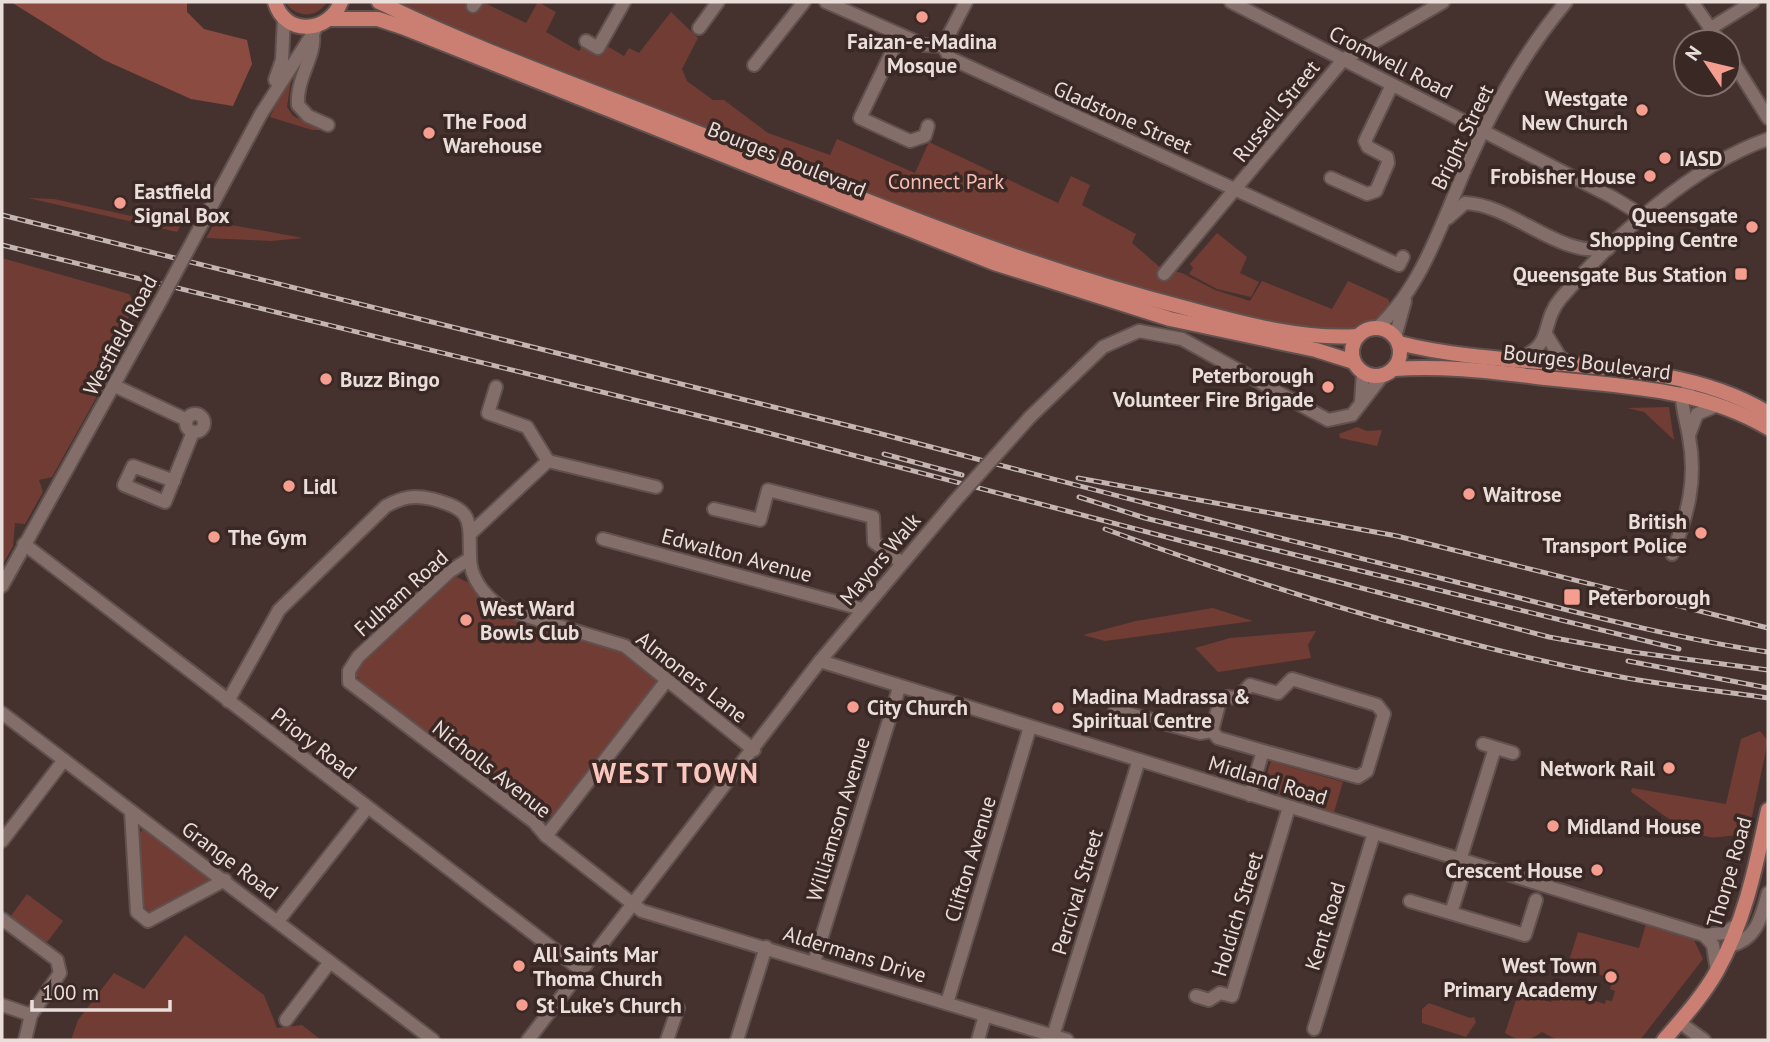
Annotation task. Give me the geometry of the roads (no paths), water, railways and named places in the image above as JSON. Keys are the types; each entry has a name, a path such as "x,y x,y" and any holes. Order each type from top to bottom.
{"main road":[{"path":"261,2 279,9 294,25 315,30 331,19 341,2"},
{"name":"Bourges Boulevard","path":"379,2 802,175 1038,265 1129,294 1231,320 1317,337 1358,336"},
{"name":"Bourges Boulevard","path":"331,19 378,19 402,27 946,245 1058,285 1170,319 1316,350 1359,367"},
{"path":"1377,327 1397,340 1400,357 1389,372 1359,367 1352,348 1358,336 1377,327"},
{"name":"Bourges Boulevard","path":"1397,340 1465,356 1575,366 1703,385 1732,394 1768,413"},
{"name":"Bourges Boulevard","path":"1389,372 1436,367 1654,389 1718,405 1768,428"},
{"name":"Thorpe Road","path":"1664,1040 1717,971 1730,946 1746,903 1768,810"}],"street":[{"path":"592,49 625,2"},
{"path":"699,28 718,2"},
{"path":"754,65 804,2"},
{"name":"Gladstone Street","path":"826,2 924,45 943,46 950,58 1399,265 1403,257"},
{"path":"943,46 966,2"},
{"name":"Cromwell Road","path":"1231,2 1484,131 1645,217"},
{"name":"Russell Street","path":"1172,270 1343,60 1443,2"},
{"name":"Bright Street","path":"1397,340 1406,297 1484,131 1522,62 1566,2"},
{"path":"1692,2 1711,28 1753,2"},
{"name":"Westfield Road","path":"2,586 115,386 268,100 282,60 279,9"},
{"name":"Westfield Road","path":"268,100 315,30"},
{"path":"315,30 314,42 299,81 298,105 307,116 328,125"},
{"path":"900,35 854,117 910,141 925,136 928,126"},
{"path":"1742,76 1768,118"},
{"path":"1331,178 1367,194 1376,191 1388,163 1387,157 1368,147 1365,141 1392,85"},
{"path":"1513,360 1537,349 1547,336 1553,310 1576,281 1608,249 1704,169 1768,139"},
{"path":"1437,232 1452,212 1465,203 1479,203 1536,232 1594,250 1608,249"},
{"path":"1575,245 1590,268"},
{"name":"Bright Street","path":"1377,327 1406,297"},
{"name":"Mayors Walk","path":"528,1040 862,610 1030,416 1103,347 1139,331 1182,339 1328,420 1352,415 1389,372"},
{"path":"1547,336 1560,357 1575,366"},
{"path":"1359,367 1360,405"},
{"path":"1672,554 1689,507 1693,477 1682,395 1703,385"},
{"path":"115,386 187,419 187,427 193,432 174,481"},
{"path":"496,387 488,412 527,427 548,461 656,487"},
{"path":"1689,436 1697,414 1718,405"},
{"path":"472,532 548,461"},
{"path":"714,509 760,520 768,489 873,517 874,542 902,563"},
{"path":"228,701 279,610 386,506 405,496 419,496 454,505 464,514 472,532 469,559"},
{"name":"Edwalton Avenue","path":"603,539 862,610"},
{"name":"Priory Road","path":"24,544 581,970"},
{"name":"Fulham Road","path":"358,657 449,572 469,559"},
{"name":"Almoners Lane","path":"469,559 474,575 487,597 503,609 625,646 754,750"},
{"name":"Nicholls Avenue","path":"358,657 349,671 349,682 534,822 545,836 632,903"},
{"name":"Midland Road","path":"820,662 1463,861 1642,923 1704,935"},
{"path":"1292,679 1377,705 1384,714 1367,771 1358,777 1218,738 1212,731 1219,704 1227,697 1238,698 1250,685 1278,693 1292,679"},
{"path":"545,836 667,680"},
{"name":"Williamson Avenue","path":"814,962 899,688"},
{"path":"1115,710 1132,707 1200,733 1212,731"},
{"name":"Grange Road","path":"2,713 433,1040"},
{"name":"Clifton Avenue","path":"947,1003 1030,727"},
{"path":"1451,913 1489,746 1513,753"},
{"path":"1250,795 1263,751"},
{"path":"2,841 64,760"},
{"name":"Percival Street","path":"1053,1036 1139,760"},
{"name":"Holdich Street","path":"1196,996 1209,1000 1220,993 1232,996 1289,807"},
{"path":"278,921 367,808"},
{"path":"131,811 137,912 148,921 225,880"},
{"name":"Kent Road","path":"1314,1029 1374,833"},
{"name":"Thorpe Road","path":"1730,946 1749,938 1755,930 1768,893"},
{"path":"1410,901 1525,935 1536,900"},
{"name":"Aldermans Drive","path":"632,903 642,911 1067,1040"},
{"path":"2,919 57,960 60,966 60,973 32,1015 25,1040"},
{"path":"1704,935 1725,933 1738,924"},
{"path":"1704,935 1713,945 1717,971"},
{"path":"737,1040 766,947"},
{"path":"286,1020 330,962"},
{"path":"2,1005 32,1015"},
{"path":"667,1040 678,1008"},
{"path":"978,1040 985,1015"},
{"path":"1679,1023 1704,1040"}],"railway":[{"path":"2,215 874,432 1567,610 1687,638 1768,652"},
{"path":"2,245 757,430 1549,637 1632,652 1768,670"},
{"path":"884,454 962,475"},
{"path":"1078,478 1397,536 1768,628"},
{"path":"1079,497 1145,518 1679,649"},
{"path":"1105,529 1228,572 1415,629 1625,678 1768,698"},
{"path":"1628,661 1768,688"}],"place":[{"name":"Faizan-e-Madina Mosque","path":"922,17"},
{"name":"Westgate New Church","path":"1642,110"},
{"name":"The Food Warehouse","path":"429,133"},
{"name":"IASD","path":"1665,158"},
{"name":"Frobisher House","path":"1650,176"},
{"name":"Eastfield Signal Box","path":"120,203"},
{"name":"Queensgate Shopping Centre","path":"1752,227"},
{"name":"Queensgate Bus Station","path":"1741,274"},
{"name":"Buzz Bingo","path":"326,379"},
{"name":"Peterborough Volunteer Fire Brigade","path":"1328,387"},
{"name":"Lidl","path":"289,486"},
{"name":"Waitrose","path":"1469,494"},
{"name":"British Transport Police","path":"1701,533"},
{"name":"The Gym","path":"214,537"},
{"name":"Peterborough","path":"1572,597"},
{"name":"West Ward Bowls Club","path":"466,620"},
{"name":"City Church","path":"853,707"},
{"name":"Madina Madrassa & Spiritual Centre","path":"1058,708"},
{"name":"Network Rail","path":"1669,768"},
{"name":"Midland House","path":"1553,826"},
{"name":"Crescent House","path":"1597,870"},
{"name":"All Saints Mar Thoma Church","path":"519,966"},
{"name":"West Town Primary Academy","path":"1611,977"},
{"name":"St Luke's Church","path":"522,1005"}],"district":[{"name":"WEST TOWN","path":"676,772"}],"park label":[{"name":"Connect Park","path":"946,181"}]}
